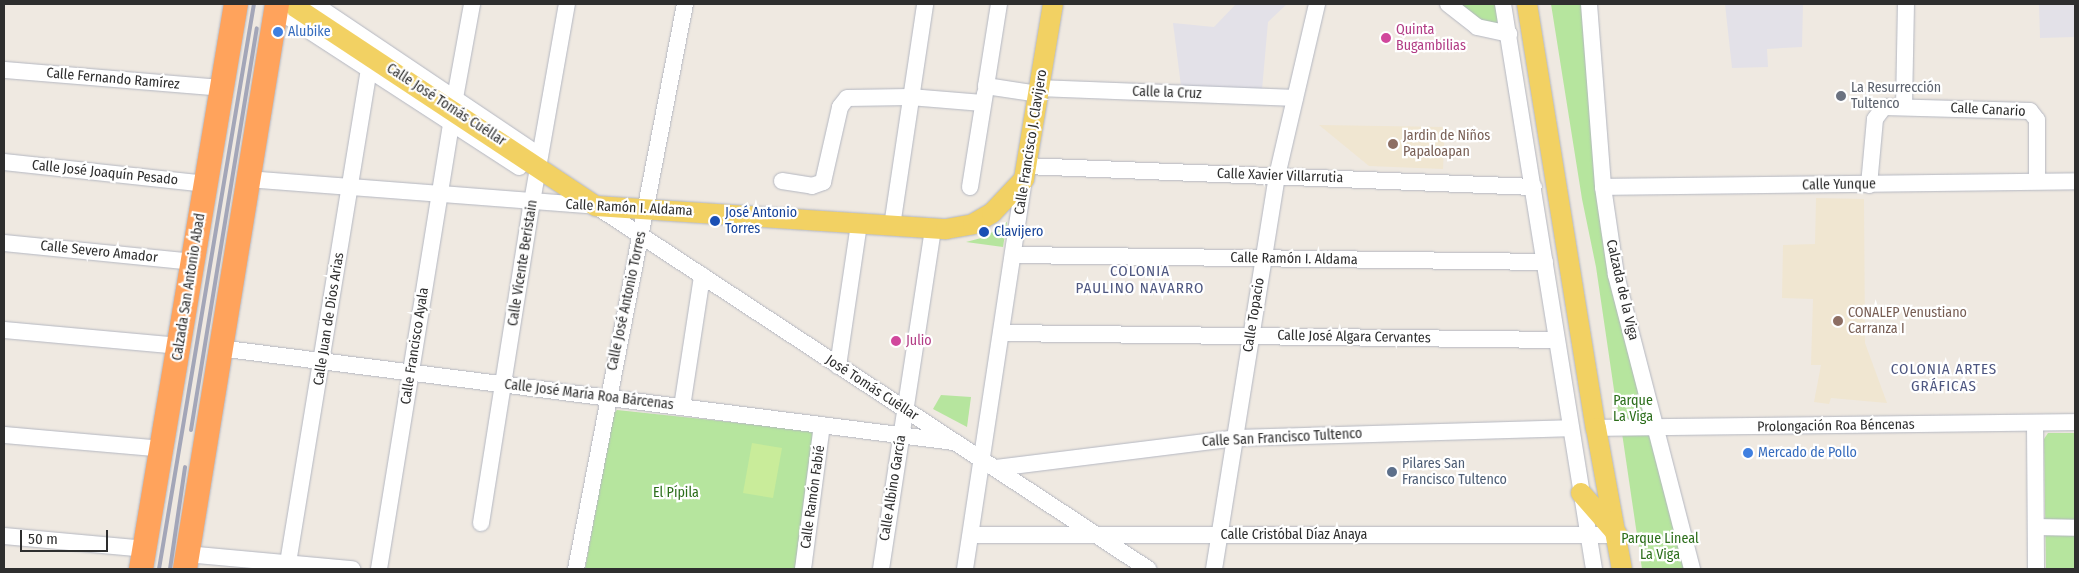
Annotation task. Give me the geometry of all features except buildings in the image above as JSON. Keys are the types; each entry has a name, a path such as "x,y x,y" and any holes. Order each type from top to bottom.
{"highway":[{"name":"Calzada San Antonio Abad","path":"143,559 236,4"},
{"path":"185,562 247,179 290,6"}],"main road":[{"name":"Calle Francisco J. Clavijero","path":"1025,172 1053,4"},
{"path":"1047,43 1069,4"},
{"path":"1527,4 1596,428 1622,569"},
{"name":"Calle José Tomás Cuéllar","path":"290,6 596,206"},
{"name":"Calle Ramón I. Aldama","path":"596,206 932,228 973,224 1003,204 1025,172"},
{"path":"1581,493 1617,535"}],"street":[{"path":"455,98 472,4"},
{"name":"Calle Vicente Beristain","path":"481,523 532,202 567,4"},
{"name":"Calle José Antonio Torres","path":"576,569 685,4"},
{"path":"892,226 925,4"},
{"path":"970,187 999,4"},
{"name":"Calle Topacio","path":"1214,569 1276,176 1317,4"},
{"path":"1448,4 1477,27 1509,34"},
{"path":"1503,4 1534,186 1569,428 1594,569"},
{"name":"Calzada de la Viga","path":"1589,4 1603,187 1616,275 1658,428 1670,491 1692,569"},
{"path":"1869,185 1876,115 1884,107 1904,107 1906,4"},
{"path":"290,6 455,98 538,167"},
{"path":"290,6 369,69 451,122 538,167"},
{"name":"Calle Juan de Dios Arias","path":"287,567 369,69"},
{"name":"Calle Fernando Ramírez","path":"4,70 222,88"},
{"name":"Calle la Cruz","path":"986,86 1039,91 1295,98"},
{"path":"782,181 812,186 823,182 840,107 847,98 910,96 983,103"},
{"name":"Calle Canario","path":"1904,107 2030,111 2037,120 2037,181"},
{"name":"Calle Francisco Ayala","path":"379,569 451,122"},
{"name":"Calle José Joaquín Pesado","path":"4,162 206,184"},
{"name":"Calle Xavier Villarrutia","path":"1025,172 1276,176 1534,186"},
{"name":"Calle Francisco J. Clavijero","path":"965,569 1025,172"},
{"name":"Calle Ramón I. Aldama","path":"247,179 596,206"},
{"name":"Calle Yunque","path":"1603,187 2075,181"},
{"name":"José Tomás Cuéllar","path":"596,206 838,366 982,458 1148,569"},
{"path":"838,366 859,223"},
{"name":"Calle Albino García","path":"881,569 932,228"},
{"name":"Calle Severo Amador","path":"4,243 194,262"},
{"name":"Calle Ramón I. Aldama","path":"1013,255 1545,262"},
{"path":"682,407 702,276"},
{"path":"4,330 180,346"},
{"name":"Calle José Algara Cervantes","path":"1001,333 1556,340"},
{"name":"Calle José María Roa Bárcenas","path":"219,348 958,443"},
{"name":"Prolongación Roa Béncenas","path":"1596,428 2075,422"},
{"path":"2035,423 2036,569"},
{"name":"Calle Ramón Fabié","path":"803,569 822,425"},
{"name":"Calle San Francisco Tultenco","path":"996,468 1236,438 1569,428"},
{"path":"4,434 162,449"},
{"path":"2036,527 2075,528"},
{"name":"Calle Cristóbal Díaz Anaya","path":"971,534 1588,533 1617,535"},
{"path":"4,536 143,559"},
{"path":"185,562 352,569"}],"shaded area":[{"path":"1236,4 1287,4 1268,22 1262,90 1181,86 1173,23 1214,27"},
{"path":"1725,4 1803,4 1802,47 1767,49 1768,67 1732,68"},
{"path":"2039,4 2075,4 2075,37 2040,38"},
{"name":"Jardin de Niños Papaloapan","path":"1319,125 1445,127 1443,169 1369,166"},
{"name":"CONALEP Venustiano Carranza I","path":"1816,198 1864,199 1865,343 1887,403 1831,398 1829,404 1814,402 1821,365 1811,365 1813,299 1782,298 1783,245 1815,244"}],"green space":[{"path":"1457,4 1500,4 1504,28 1476,20"},
{"name":"Parque La Viga","path":"1551,4 1583,4 1601,229 1639,376 1646,425 1619,424 1596,267 1582,199"},
{"path":"1007,222 1003,247 966,242 985,237"},
{"path":"941,395 971,397 967,427 933,409"},
{"name":"El Pípila","path":"617,410 815,431 799,569 585,569 613,414"},
{"name":"Parque Lineal La Viga","path":"1622,433 1653,433 1689,569 1642,569"},
{"path":"2048,433 2075,433 2075,569 2046,569 2044,439"},
{"path":"752,443 782,448 773,498 743,493"}],"railway":[{"path":"159,569 254,4"},
{"path":"191,430 257,28"},
{"path":"170,569 185,467"}],"place":[{"name":"Alubike","path":"278,32"},
{"name":"Quinta Bugambilias","path":"1386,38"},
{"name":"La Resurrección Tultenco","path":"1841,96"},
{"name":"Jardin de Niños Papaloapan","path":"1393,144"},
{"name":"José Antonio Torres","path":"715,221"},
{"name":"Clavijero","path":"984,232"},
{"name":"CONALEP Venustiano Carranza I","path":"1838,321"},
{"name":"Julio","path":"896,341"},
{"name":"Mercado de Pollo","path":"1748,453"},
{"name":"Pilares San Francisco Tultenco","path":"1392,472"}],"district":[{"name":"COLONIA PAULINO NAVARRO","path":"1140,280"},
{"name":"COLONIA ARTES GRÁFICAS","path":"1944,378"}]}
